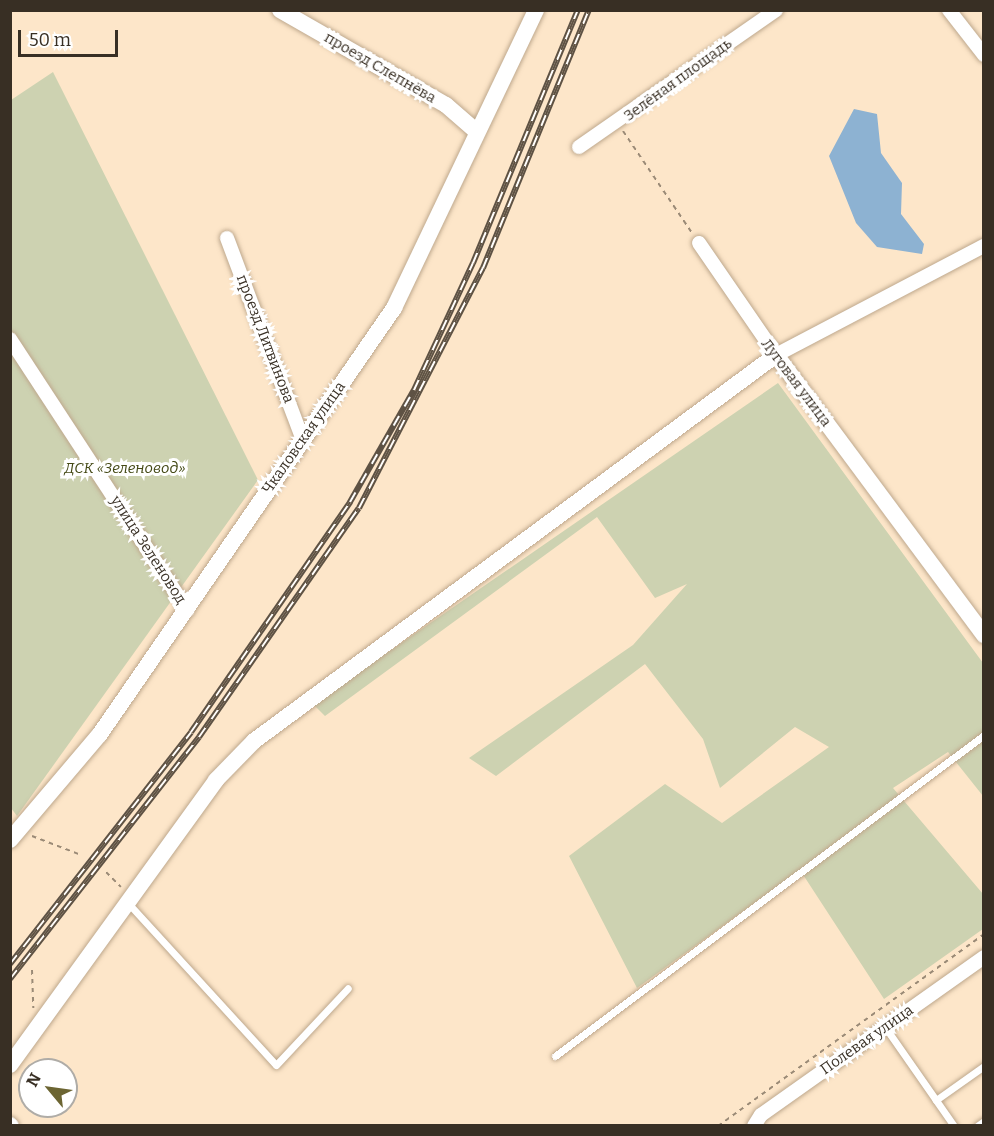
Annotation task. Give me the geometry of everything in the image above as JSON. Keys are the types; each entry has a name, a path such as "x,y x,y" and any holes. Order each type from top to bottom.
{"street":[{"name":"проезд Слепнёва","path":"280,10 446,105 476,131"},
{"name":"Чкаловская улица","path":"15,837 187,610 394,308 476,131 536,10"},
{"name":"Зелёная площадь","path":"579,147 618,124 776,10"},
{"path":"949,10 984,56"},
{"name":"проезд Литвинова","path":"227,238 303,440"},
{"name":"Луговая улица","path":"699,243 776,355 984,635"},
{"path":"10,1065 33,1029 216,780 254,741 776,355 984,246"},
{"name":"улица Зеленовод","path":"10,339 187,610"},
{"name":"Полевая улица","path":"754,1125 761,1114 984,957"}],"lane":[{"path":"555,1056 984,735"},
{"path":"129,899 276,1065 348,988"},
{"path":"885,1028 954,1125"},
{"path":"936,1100 984,1066"},
{"path":"978,1125 984,1121"}],"path":[{"path":"618,124 699,243"},
{"path":"15,837 81,855"},
{"path":"106,872 129,899"},
{"path":"718,1125 984,934"},
{"path":"32,970 33,1029"}],"green space":[{"name":"ДСК «Зеленовод»","path":"53,72 258,480 17,816 11,808 11,100"},
{"path":"778,383 983,663 983,796 948,752 893,788 983,894 983,929 884,999 800,870 637,988 569,856 665,784 722,823 829,747 795,727 720,788 703,739 645,664 496,776 469,758 633,645 687,584 655,598 597,517 325,716 313,704"}],"water":[{"path":"854,109 877,114 881,153 902,183 901,214 924,244 922,254 877,247 856,223 829,156"}],"railway":[{"path":"10,964 191,732 350,502 414,390 473,263 578,10"},
{"path":"10,979 199,737 359,508 483,268 589,10"}]}
